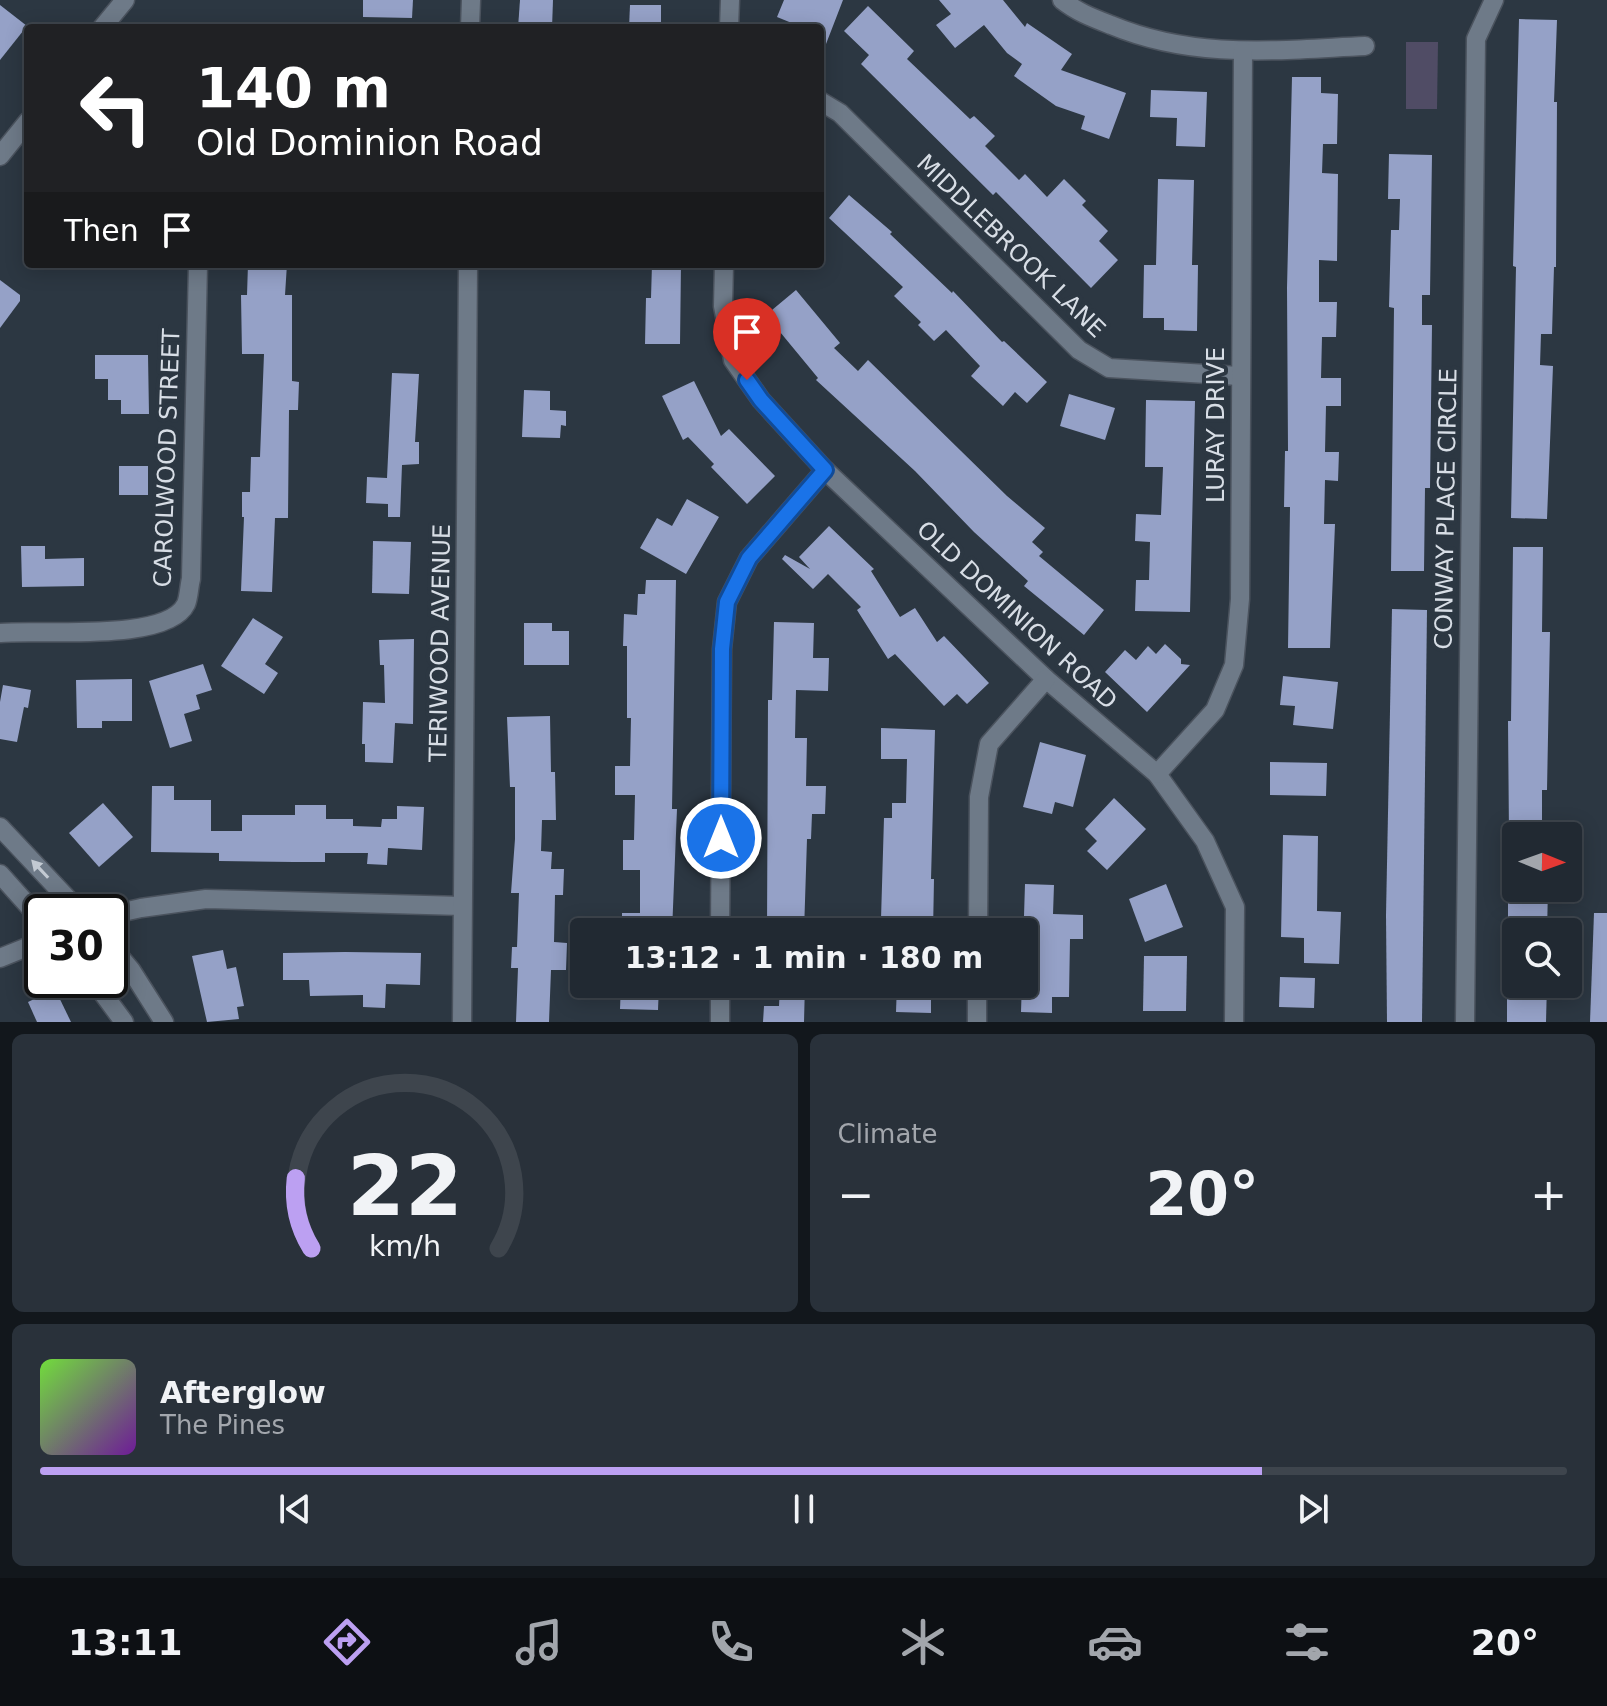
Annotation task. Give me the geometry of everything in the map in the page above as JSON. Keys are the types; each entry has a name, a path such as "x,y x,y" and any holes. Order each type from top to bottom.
{"street":[{"path":"112,24 125,0"},
{"path":"470,24 471,0"},
{"path":"729,24 730,0"},
{"path":"1062,0 1075,10 1128,32 1184,48 1243,51 1365,46"},
{"name":"CONWAY PLACE CIRCLE","path":"1465,1022 1476,39 1494,0"},
{"name":"LURAY DRIVE","path":"1157,774 1215,710 1234,665 1240,599 1243,51"},
{"name":"MIDDLEBROOK LANE","path":"824,103 840,113 1079,350 1109,368 1239,376"},
{"path":"0,156 24,126"},
{"name":"CAROLWOOD STREET","path":"0,633 141,630 171,619 186,605 191,579 198,268"},
{"name":"TERIWOOD AVENUE","path":"462,1022 468,268"},
{"name":"OLD DOMINION ROAD","path":"724,268 723,306 733,360 761,400 825,470 1046,679 1157,774 1205,841 1235,907 1234,1022"},
{"path":"720,918 722,649 727,602 749,558 825,470"},
{"path":"978,918 979,797 989,744 1046,679"},
{"path":"0,827 63,894"},
{"path":"0,874 24,901"},
{"path":"128,911 206,899 462,906"},
{"path":"0,958 24,948"},
{"path":"128,966 164,1022"},
{"path":"106,998 124,1022"},
{"path":"720,998 720,1022"},
{"path":"977,998 977,1022"}],"shaded area":[{"path":"1406,42 1438,42 1437,109 1406,109"}],"building":[{"path":"363,0 413,0 412,18 363,17"},
{"path":"520,0 553,0 552,24 518,24"},
{"path":"784,0 843,0 824,49 824,24 794,24 777,17"},
{"path":"939,0 1003,0 1025,27 1027,23 1072,54 1061,70 1126,93 1109,139 1081,129 1085,116 1056,106 1014,76 1022,64 1007,53 984,25 955,48 936,25 951,14"},
{"path":"0,5 24,24 24,30 0,60"},
{"path":"630,5 661,5 661,24 629,24"},
{"path":"868,6 914,51 907,59 970,119 974,116 995,136 985,146 1019,180 1025,174 1047,197 1064,179 1086,201 1082,205 1108,231 1099,241 1118,260 1091,288 996,192 993,195 861,64 869,55 844,31"},
{"path":"1519,19 1557,20 1554,102 1557,102 1556,267 1552,334 1541,334 1540,365 1553,366 1547,519 1511,518"},
{"path":"1292,77 1321,77 1321,93 1338,94 1337,144 1323,144 1322,173 1338,174 1337,261 1319,260 1319,302 1337,302 1336,337 1322,337 1321,378 1341,378 1341,406 1326,406 1325,452 1339,452 1338,481 1325,480 1324,524 1335,524 1330,648 1288,648 1290,507 1284,507 1285,451 1288,451 1287,288"},
{"path":"1151,90 1207,92 1205,147 1176,146 1177,118 1150,117"},
{"path":"1389,154 1432,155 1430,295 1422,295 1422,325 1432,325 1430,488 1425,488 1424,571 1391,571 1394,308 1389,307 1391,230 1399,230 1400,199 1388,199"},
{"path":"1158,179 1194,180 1192,265 1198,265 1197,331 1164,330 1164,318 1143,318 1144,265 1156,265"},
{"path":"849,195 892,232 890,234 1047,382 1027,403 1015,392 1003,406 971,376 980,366 946,330 934,341 918,325 921,322 894,296 903,287 829,218"},
{"path":"248,268 287,268 285,295 292,295 292,381 299,382 298,410 289,410 288,518 275,518 272,592 241,591 242,492 250,492 251,457 260,457 264,354 242,354 241,295 247,295"},
{"path":"652,268 681,268 680,344 645,344 646,298 651,298"},
{"path":"0,280 20,295 20,301 0,328"},
{"path":"796,290 840,343 834,348 858,371 868,360 1007,496 1045,528 1032,542 1043,552 1039,556 1104,610 1084,635 1024,586 1028,581 816,380 818,378 766,315"},
{"path":"95,355 148,355 149,414 121,414 121,400 108,400 108,379 95,379"},
{"path":"392,373 419,374 415,442 419,442 419,464 402,465 400,517 388,517 388,504 366,503 367,477 387,478"},
{"path":"694,381 721,436 729,429 775,476 747,504 711,467 714,464 688,437 683,440 662,396"},
{"path":"524,390 550,391 550,410 566,411 566,426 561,425 560,438 522,437"},
{"path":"1069,394 1115,408 1105,440 1060,426"},
{"path":"1146,400 1195,401 1190,612 1135,611 1136,580 1149,580 1150,542 1135,541 1136,514 1161,515 1163,467 1145,467"},
{"path":"119,466 148,466 148,495 119,495"},
{"path":"687,499 719,517 686,574 640,548 657,518 672,526"},
{"path":"829,526 874,569 871,571 900,617 915,608 937,642 944,636 989,683 967,704 957,694 944,706 895,654 888,659 857,610 861,607 828,574 813,589 782,559 785,555 810,569 799,557"},
{"path":"373,541 411,542 409,594 372,593"},
{"path":"21,546 45,546 45,559 84,558 84,586 22,587"},
{"path":"1513,547 1543,547 1542,632 1550,632 1547,790 1542,790 1542,822 1509,822 1508,721 1511,721"},
{"path":"646,580 676,580 672,809 677,809 673,918 622,918 622,913 640,913 640,870 623,870 623,840 634,840 635,795 615,795 615,766 630,766 631,718 627,718 624,614 637,615 638,594 645,594"},
{"path":"1392,609 1427,610 1422,1022 1387,1022"},
{"path":"253,618 283,637 265,664 278,673 264,694 221,666"},
{"path":"774,622 814,623 813,658 829,658 828,691 796,690 795,738 807,738 806,786 826,786 825,814 812,814 811,839 807,839 804,918 767,918 768,700 772,700"},
{"path":"524,623 552,623 552,631 569,631 569,665 524,665"},
{"path":"414,639 413,724 395,723 393,763 365,762 363,702 385,703 384,665 380,665 379,640"},
{"path":"1165,644 1181,659 1181,664 1190,665 1147,712 1105,672 1125,650 1136,660 1148,646 1156,654"},
{"path":"203,664 212,690 196,695 200,709 184,714 192,741 170,748 149,681"},
{"path":"1283,676 1338,682 1333,729 1293,725 1295,706 1280,705"},
{"path":"132,679 132,721 102,721 102,728 77,728 76,680"},
{"path":"3,685 31,690 17,742 0,739"},
{"path":"550,716 556,820 542,820 541,851 552,852 551,869 564,869 563,895 555,895 554,942 567,943 566,970 551,970 549,1022 516,1022 518,968 511,968 512,947 517,947 519,893 511,893 515,787 510,787 507,717"},
{"path":"881,728 935,730 931,879 934,879 933,918 881,918 884,818 892,818 892,803 906,803 907,759 881,759"},
{"path":"1040,742 1086,755 1073,807 1055,802 1052,814 1023,807"},
{"path":"1270,762 1327,763 1326,796 1270,795"},
{"path":"152,786 174,786 174,800 211,800 211,831 242,831 242,815 295,815 295,805 326,805 326,819 353,819 353,826 381,827 382,819 397,819 397,806 424,807 422,850 388,848 387,865 367,864 368,853 325,853 325,862 294,862 219,861 219,853 151,852"},
{"path":"1114,798 1146,829 1107,870 1087,851 1097,841 1085,829"},
{"path":"103,803 133,837 99,867 69,833"},
{"path":"1283,835 1318,836 1317,911 1341,912 1339,964 1304,963 1304,938 1281,937"},
{"path":"1025,884 1054,885 1053,914 1083,915 1083,939 1070,939 1069,997 1052,997 1052,1013 1021,1012 1021,998 1038,998 1038,918 1024,918"},
{"path":"1166,884 1183,927 1145,942 1129,899"},
{"path":"1508,902 1548,902 1547,918 1508,918"},
{"path":"1594,913 1607,913 1607,1022 1590,1022"},
{"path":"223,950 227,969 236,967 244,1006 237,1007 239,1019 207,1022 192,956"},
{"path":"283,953 421,953 420,985 386,984 385,1008 363,1007 363,995 310,996 309,980 283,980"},
{"path":"1144,956 1187,956 1186,1011 1143,1011"},
{"path":"1280,977 1315,978 1314,1008 1279,1007"},
{"path":"36,998 59,998 71,1022 37,1022 28,1002"},
{"path":"620,998 658,998 658,1010 620,1009"},
{"path":"779,998 805,998 804,1022 763,1022 764,1006 779,1006"},
{"path":"896,998 931,998 931,1013 896,1012"},
{"path":"1507,998 1547,998 1546,1022 1507,1022"}],"route":[{"path":"721,838 722,649 727,602 749,558 825,470 761,400 747,380"}]}
